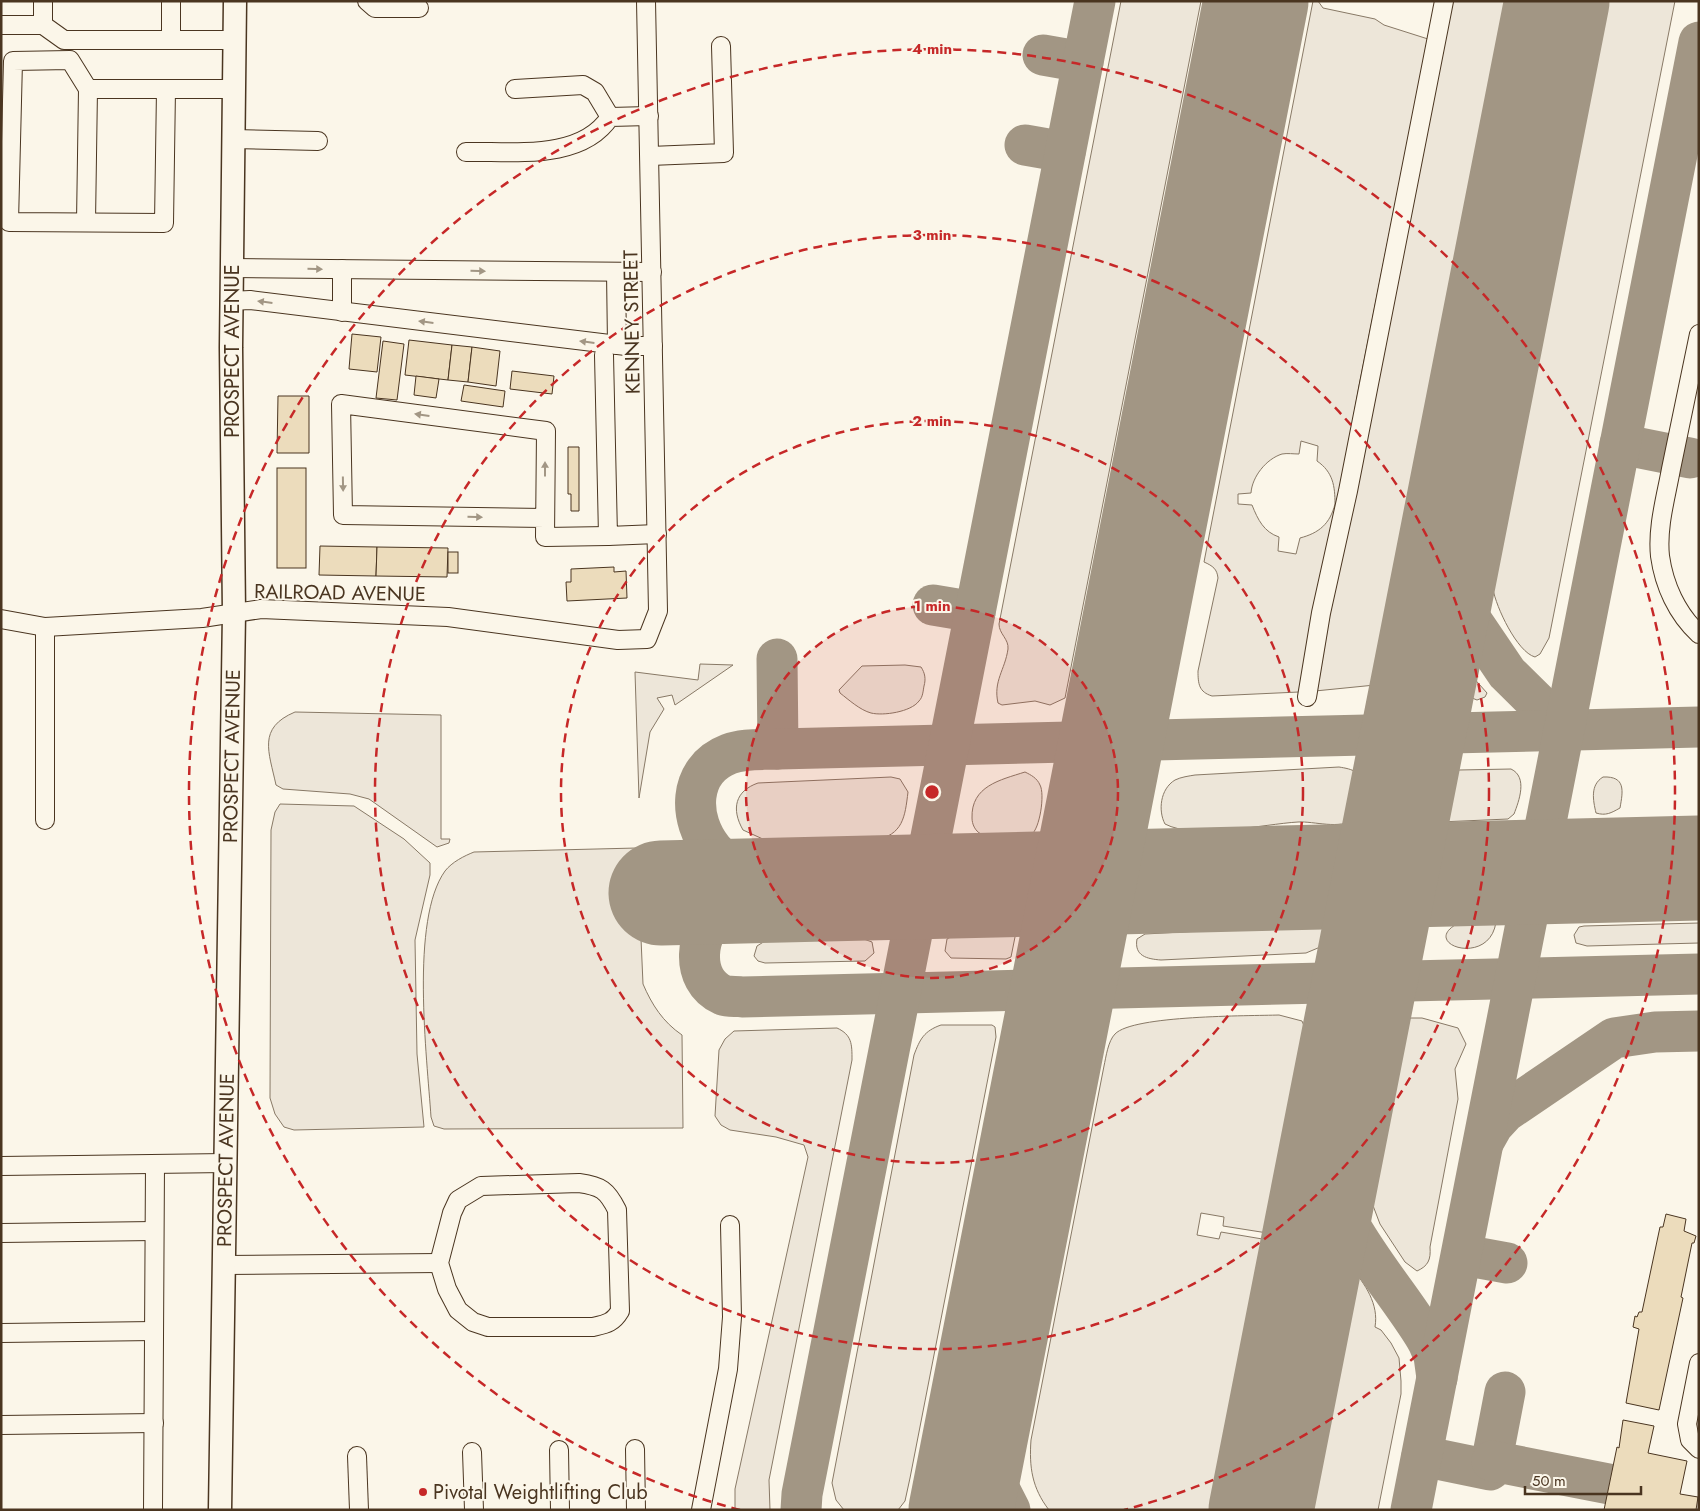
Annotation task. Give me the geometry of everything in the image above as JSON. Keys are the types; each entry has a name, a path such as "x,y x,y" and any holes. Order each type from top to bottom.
{"main road":[{"name":"PROSPECT AVENUE","path":"220,1510 234,613 231,301 235,1"}],"street":[{"path":"42,25 43,1"},
{"path":"171,1 171,40"},
{"path":"366,1 375,8 419,8"},
{"name":"KENNEY STREET","path":"646,1 658,611 647,640"},
{"path":"1307,697 1321,613 1348,490 1444,1"},
{"path":"1,25 42,25 64,40 234,40"},
{"path":"650,156 724,154 721,46"},
{"path":"86,222 88,89 70,60 13,61 9,222 164,223 166,89"},
{"path":"515,89 583,85 595,92 610,116"},
{"path":"88,89 233,89"},
{"path":"610,116 649,116"},
{"path":"466,152 561,149 602,129 610,116"},
{"path":"232,139 318,141"},
{"path":"232,268 652,272"},
{"path":"342,269 342,312"},
{"path":"608,536 610,350 616,272"},
{"path":"231,301 250,300 610,350 653,346"},
{"path":"1699,334 1664,503 1660,545 1663,573 1672,598 1687,622 1699,634"},
{"path":"545,518 343,515 341,404 546,431 545,537 657,534"},
{"name":"RAILROAD AVENUE","path":"1,619 44,627 202,618 261,609 448,617 618,640 647,640"},
{"path":"44,627 45,820"},
{"path":"1,1166 226,1163"},
{"path":"153,1510 155,1165"},
{"path":"579,1183 598,1185 610,1196 618,1210 620,1311 609,1323 593,1327 488,1327 473,1322 458,1310 447,1289 439,1263 452,1213 458,1200 468,1191 481,1186 579,1183"},
{"path":"701,1510 728,1369 732,1316 730,1225"},
{"path":"1,1233 154,1231"},
{"path":"224,1264 439,1263"},
{"path":"1,1333 154,1331"},
{"path":"1699,1363 1688,1424 1690,1440 1699,1449"},
{"path":"1,1425 154,1423"},
{"path":"634,1449 636,1510"},
{"path":"559,1450 560,1510"},
{"path":"472,1452 474,1510"},
{"path":"357,1456 359,1510"}],"shaded area":[{"path":"1121,1 1201,1 1065,698 1050,705 1035,701 1002,705 998,703 997,688 1007,656 1008,645 999,628 999,624"},
{"path":"1313,1 1318,1 1323,8 1375,19 1384,25 1428,39 1359,386 1338,503 1335,504 1338,505 1299,692 1212,696 1204,692 1200,687 1198,671 1218,578 1214,568 1204,562","holes":["1301,441 1318,446 1317,461 1330,475 1335,504 1330,517 1323,527 1300,538 1296,554 1278,551 1279,537 1269,532 1262,525 1252,505 1238,504 1238,494 1251,493 1254,481 1261,469 1276,456 1299,454"]},
{"path":"1449,1 1522,1 1432,458 1389,665 1375,685 1315,691"},
{"path":"1592,1 1675,1 1549,638 1540,654 1535,657 1521,647 1508,628 1498,607 1491,577 1489,539"},
{"path":"700,664 733,665 675,705 672,695 657,698 664,709 650,732 639,798 635,672 698,680"},
{"path":"905,665 921,667 925,676 923,694 919,701 910,708 889,713 871,713 840,693 839,690 862,666"},
{"path":"1463,666 1487,693 1485,697 1477,700 1472,698 1463,680"},
{"path":"295,712 441,715 441,839 450,839 449,843 437,847 369,799 350,794 283,789 276,785 269,752 270,733 283,718"},
{"path":"1339,767 1357,773 1362,782 1363,789 1361,810 1358,815 1354,819 1342,824 1298,822 1230,830 1194,831 1178,829 1165,824 1163,819 1161,807 1163,794 1170,784 1180,778 1195,775"},
{"path":"1511,769 1519,778 1521,790 1514,814 1508,819 1440,822 1436,817 1441,789 1453,773 1459,770"},
{"path":"1025,772 1039,783 1042,796 1039,819 1031,835 992,837 979,833 974,827 972,820 976,798 989,786"},
{"path":"891,777 900,779 908,792 906,809 901,824 892,834 884,838 875,840 765,840 743,830 737,815 736,808 740,796 750,786 758,783"},
{"path":"1603,777 1616,779 1622,790 1620,808 1606,814 1596,813 1594,803 1594,788"},
{"path":"280,804 354,806 404,839 430,863 430,875 415,940 417,1054 424,1127 294,1130 284,1127 275,1114 270,1098 271,830 275,812"},
{"path":"637,848 643,984 659,1012 682,1035 683,1128 444,1129 434,1126 431,1117 424,1026 424,955 427,922 434,893 445,871 462,857 474,852"},
{"path":"1475,917 1493,918 1496,922 1490,937 1480,946 1467,948 1456,946 1448,941 1446,934 1455,925"},
{"path":"1699,923 1699,943 1587,946 1576,943 1574,935 1579,927 1584,926"},
{"path":"1326,925 1333,929 1334,935 1325,945 1306,953 1161,960 1143,956 1137,945 1137,939 1145,934"},
{"path":"1016,932 1011,957 1006,959 951,958 945,951 947,939 956,934"},
{"path":"861,938 872,942 874,953 865,961 765,963 758,961 754,956 757,946 765,941"},
{"path":"1279,1015 1302,1021 1311,1043 1308,1095 1280,1235 1223,1226 1224,1217 1201,1213 1197,1235 1219,1239 1221,1232 1280,1242 1226,1510 1049,1510 1035,1485 1031,1468 1031,1440 1104,1066 1111,1041 1115,1034 1126,1028 1144,1023 1219,1016"},
{"path":"1411,1018 1422,1018 1458,1028 1466,1044 1455,1069 1458,1099 1430,1247 1430,1256 1426,1265 1417,1271 1405,1262 1380,1224 1372,1203 1368,1177 1369,1151 1390,1044 1400,1028"},
{"path":"941,1025 992,1025 995,1027 996,1037 910,1478 905,1501 898,1510 844,1510 836,1500 832,1483 914,1055 923,1036"},
{"path":"837,1028 846,1034 850,1041 852,1060 769,1480 770,1510 735,1510 735,1489 808,1157 804,1145 776,1137 730,1130 721,1125 715,1116 719,1050 725,1039 734,1031"},
{"path":"1348,1267 1351,1267 1366,1287 1375,1310 1375,1327 1381,1330 1399,1358 1401,1394 1378,1510 1300,1510 1332,1330"}],"building":[{"path":"352,334 381,337 377,372 349,369"},
{"path":"409,340 452,345 448,380 405,375"},
{"path":"383,341 404,344 397,400 376,398"},
{"path":"452,345 472,347 468,382 448,380"},
{"path":"472,347 500,351 496,386 468,382"},
{"path":"512,371 554,376 552,394 510,389"},
{"path":"416,376 439,379 436,398 414,395"},
{"path":"464,385 505,391 503,407 461,401"},
{"path":"278,396 309,396 309,453 277,453"},
{"path":"568,447 579,447 579,511 571,511 571,494 568,494"},
{"path":"277,468 306,468 306,568 277,568"},
{"path":"320,546 377,547 376,576 319,575"},
{"path":"377,547 448,548 447,577 376,576"},
{"path":"448,552 458,552 458,573 448,573"},
{"path":"614,567 614,572 626,571 627,598 567,601 566,582 571,582 571,569"},
{"path":"1666,1214 1686,1219 1684,1231 1696,1236 1694,1243 1692,1243 1681,1297 1683,1298 1659,1410 1626,1403 1639,1329 1633,1327 1635,1316 1637,1317 1639,1312 1642,1312 1660,1227 1663,1227"},
{"path":"1623,1420 1654,1426 1648,1453 1687,1461 1680,1494 1698,1497 1696,1510 1604,1510 1617,1447 1619,1448"}],"taxiway":[{"path":"801,1510 802,1494 1095,1"},
{"path":"1411,1510 1699,42"},
{"path":"1043,55 1083,62"},
{"path":"1025,145 1065,152"},
{"path":"1620,444 1690,458"},
{"path":"1444,580 1507,673 1565,730"},
{"path":"933,605 975,612"},
{"path":"777,659 778,749"},
{"path":"778,891 752,879 727,863 713,850 699,825 696,811 699,783 705,772 715,761 729,754 759,749 1699,727"},
{"path":"778,891 749,899 728,908 712,920 706,930 701,942 701,967 705,978 712,988 723,995 742,997 1699,974"},
{"path":"1366,991 1332,1169 1334,1188 1354,1233 1428,1342 1434,1356 1437,1378"},
{"path":"1484,1141 1493,1125 1505,1112 1614,1038 1655,1032 1699,1031"},
{"path":"1463,1255 1507,1263"},
{"path":"1010,1510 988,1467 981,1431 1011,1272"},
{"path":"1422,1456 1490,1470 1505,1392"},
{"path":"955,1510 974,1427"},
{"path":"1492,1461 1609,1484"}],"runway":[{"path":"961,1510 1256,1"},
{"path":"1261,1510 1557,1"},
{"path":"661,893 1699,868"}],"place":[{"name":"Pivotal Weightlifting Club","path":"423,1492"}]}
